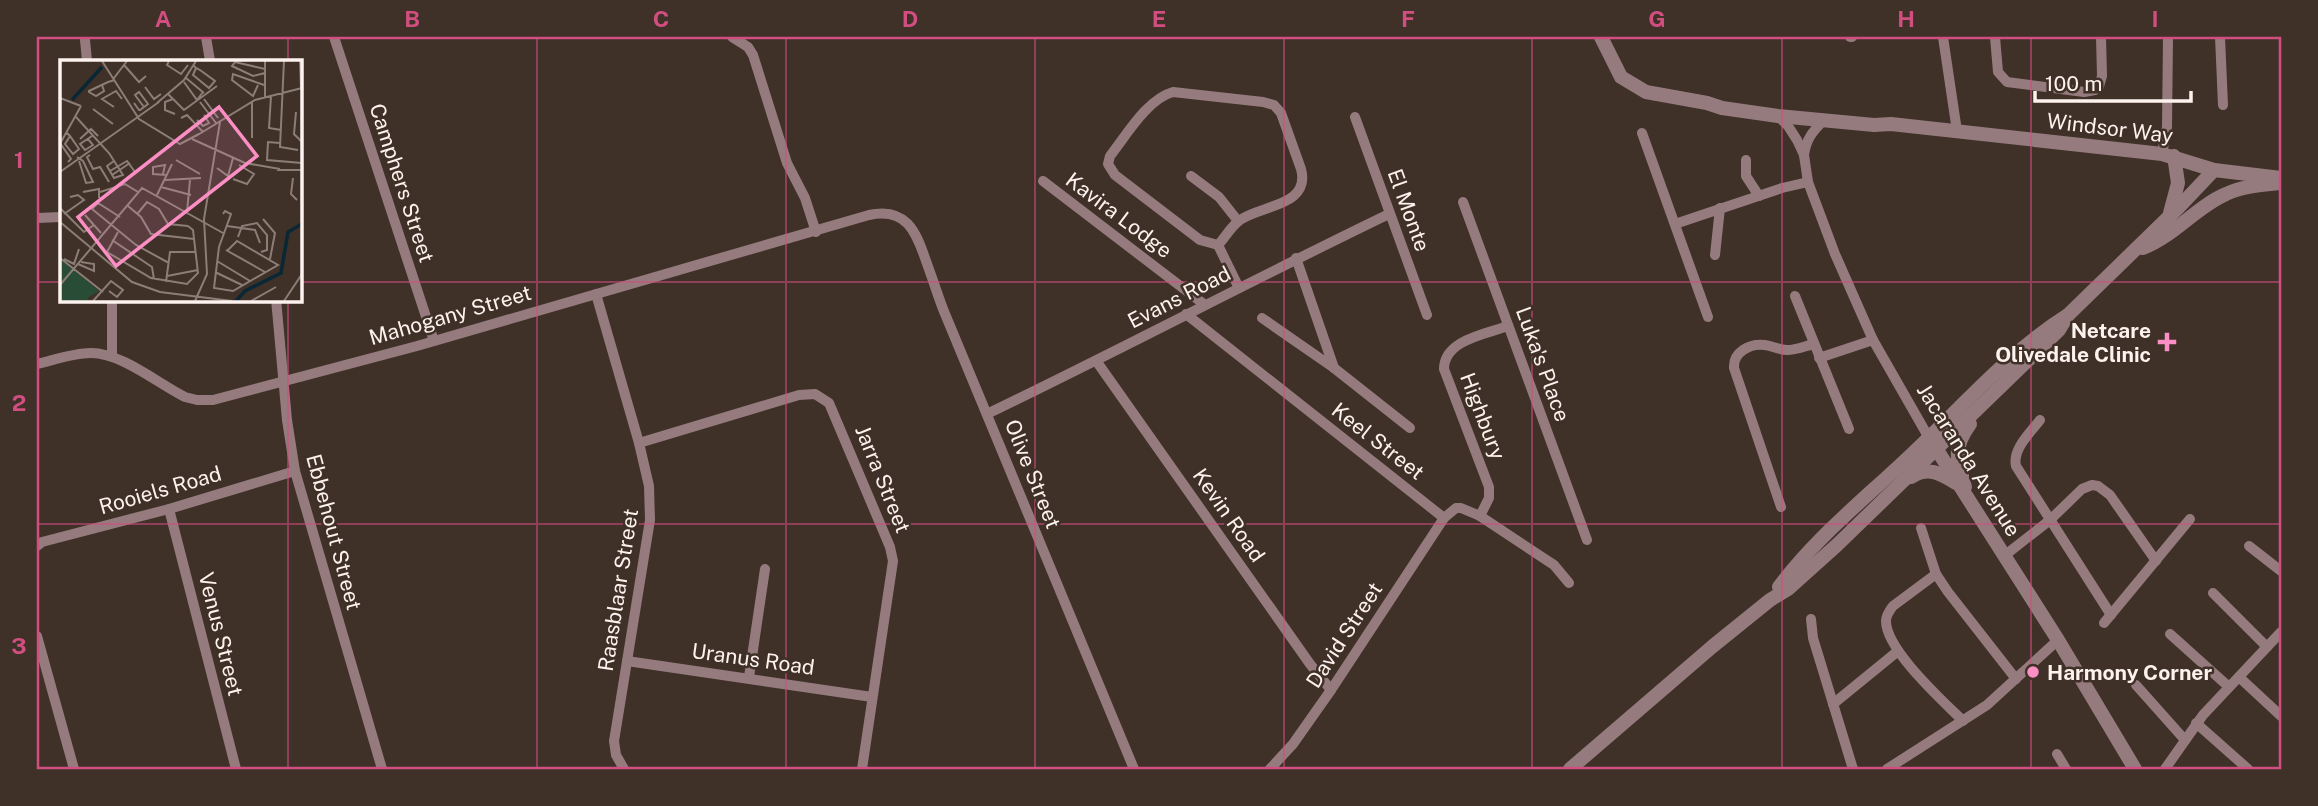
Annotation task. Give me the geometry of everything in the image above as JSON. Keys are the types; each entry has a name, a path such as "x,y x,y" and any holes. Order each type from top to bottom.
{"street":[{"path":"206,37 210,60"},
{"name":"Camphers Street","path":"334,37 434,341"},
{"path":"732,37 748,47 753,55 786,163 805,198 816,232"},
{"name":"Windsor Way","path":"1601,37 1621,77 1646,92 1722,108 1778,116 1874,125 1891,124 2168,155 2214,170 2281,181"},
{"path":"1943,37 1957,131"},
{"path":"1995,37 1998,72 2007,82 2084,93 2095,90 2101,82 2101,37"},
{"path":"2168,37 2168,155 2178,183 2168,218"},
{"path":"2220,37 2223,105"},
{"path":"85,40 87,60"},
{"path":"1218,245 1238,221 1287,201 1299,192 1303,186 1301,169 1281,113 1269,103 1182,93 1165,94 1157,99 1110,156 1110,170 1200,240 1218,245 1239,288"},
{"name":"Windsor Way","path":"1707,103 1724,100 1874,118 1891,124"},
{"name":"Jacaranda Avenue","path":"1778,116 1793,132 1804,155 1808,182 1835,254 1873,340 1932,444 2058,640 2135,769"},
{"name":"El Monte","path":"1355,117 1427,315"},
{"path":"1804,155 1811,134 1825,120"},
{"path":"1642,133 1708,317"},
{"path":"1746,160 1746,176 1759,196"},
{"path":"1570,769 1770,600 1788,589 1894,490 1995,372 2053,324 2068,315 2214,170"},
{"path":"1191,176 1219,197 1238,221"},
{"name":"Kavira Lodge","path":"1043,181 1205,305"},
{"path":"2133,252 2159,241 2224,194 2281,181"},
{"path":"1675,224 1808,182"},
{"name":"Luka's Place","path":"1463,201 1587,540"},
{"path":"1715,255 1720,208"},
{"name":"Mahogany Street","path":"37,364 76,354 112,356 170,390 197,400 213,400 434,341 879,213"},
{"name":"Olive Street","path":"879,213 900,217 914,231 943,309 1134,769"},
{"name":"Evans Road","path":"987,414 1097,362 1296,258 1389,214"},
{"path":"37,218 60,217"},
{"path":"1296,258 1334,368"},
{"name":"Raasblaar Street","path":"596,295 649,486 650,512 614,741 616,755 624,769"},
{"path":"1795,296 1849,429"},
{"path":"112,301 112,356"},
{"name":"Ebbehout Street","path":"276,301 295,471 382,769"},
{"name":"Keel Street","path":"1186,314 1444,518"},
{"path":"1770,600 1808,554 1932,444 1989,398 2059,330 2068,315"},
{"path":"1262,318 1334,368 1409,428"},
{"name":"Highbury","path":"1480,516 1489,498 1489,487 1444,369 1444,362 1446,355 1457,345 1508,326"},
{"path":"1819,358 1873,340"},
{"path":"1781,506 1733,362 1740,352 1755,345 1783,350 1814,344"},
{"name":"Kevin Road","path":"1097,362 1331,690"},
{"name":"Jarra Street","path":"639,443 799,395 815,394 830,403 885,535 893,561 862,769"},
{"path":"1970,503 1956,450 1964,431 1989,398"},
{"path":"2040,420 2018,449 2014,460 2018,471 2050,520 2107,619 2190,519"},
{"path":"1894,490 1927,470 1939,473 1957,484"},
{"name":"Rooiels Road","path":"37,546 42,542 169,509 295,471"},
{"path":"2004,556 2050,520 2082,489 2092,485 2110,495 2155,561"},
{"path":"1444,518 1456,508 1480,516 1554,565 1569,583"},
{"name":"Venus Street","path":"169,509 236,769"},
{"name":"David Street","path":"1270,769 1293,744 1331,690 1444,518"},
{"path":"1921,528 1936,573 2016,679"},
{"path":"2249,546 2281,571"},
{"path":"749,677 765,569"},
{"path":"1936,573 1902,599 1888,613 1886,621 1898,651 1963,721"},
{"path":"2213,593 2267,647"},
{"path":"1811,619 1813,638 1853,769"},
{"path":"2165,769 2196,723 2281,632"},
{"path":"2170,634 2229,687"},
{"path":"37,636 74,769"},
{"path":"1887,769 1987,705 2058,640"},
{"path":"1833,704 1898,651"},
{"name":"Uranus Road","path":"628,661 872,697"},
{"path":"2239,677 2281,716"},
{"path":"2136,685 2185,740"},
{"path":"1558,769 1615,724 1625,720"},
{"path":"2196,723 2240,767"},
{"path":"2057,754 2066,769"}],"place":[{"name":"Netcare Olivedale Clinic","path":"2167,342"},
{"name":"Harmony Corner","path":"2033,672"}]}
